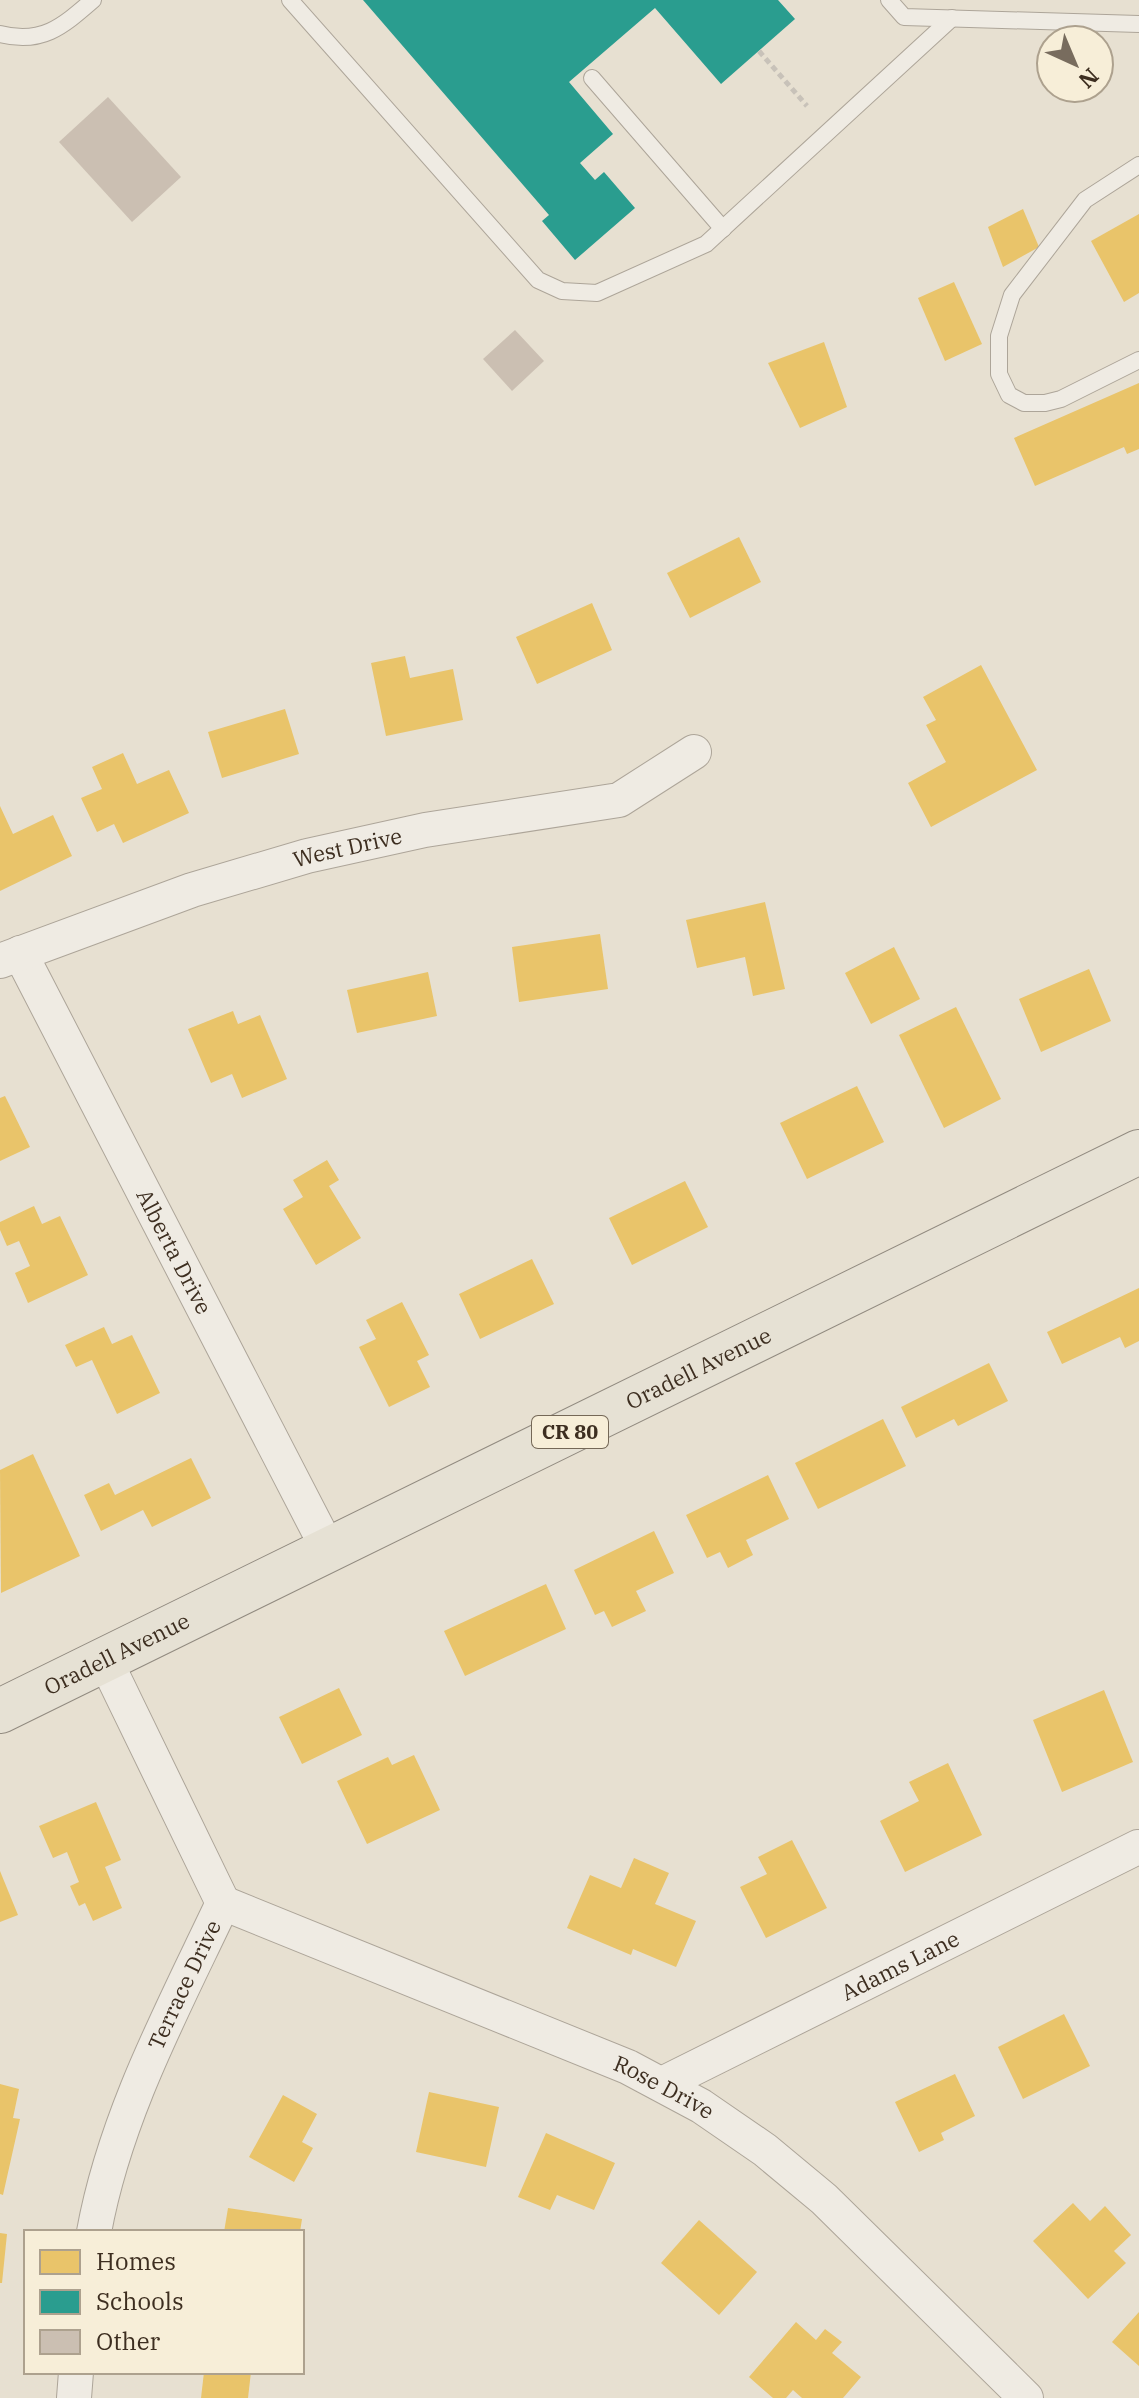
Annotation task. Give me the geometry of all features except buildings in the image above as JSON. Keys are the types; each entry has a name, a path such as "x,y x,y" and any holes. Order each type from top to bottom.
{"main road":[{"name":"Oradell Avenue","path":"0,1711 1139,1152"}],"street":[{"name":"West Drive","path":"10,957 192,890 307,856 425,830 619,800 694,752"},
{"name":"Alberta Drive","path":"10,957 329,1551"},
{"name":"Terrace Drive","path":"95,2230 122,2129 154,2050 223,1903 105,1660"},
{"name":"Adams Lane","path":"662,2084 1138,1847"},
{"name":"Rose Drive","path":"223,1903 614,2061 701,2106 765,2150 824,2199 1026,2398"},
{"path":"74,2398 76,2374"}],"lane":[{"path":"0,34 14,37 43,35 63,26 93,0"},
{"path":"290,0 538,280 562,291 597,293 706,244 952,18"},
{"path":"889,0 904,17 1139,24"},
{"path":"592,78 723,229"},
{"path":"1139,165 1085,200 1012,295 999,336 999,374 1009,395 1024,403 1045,403 1061,399 1139,360"}],"path":[{"path":"759,51 807,106"}]}
